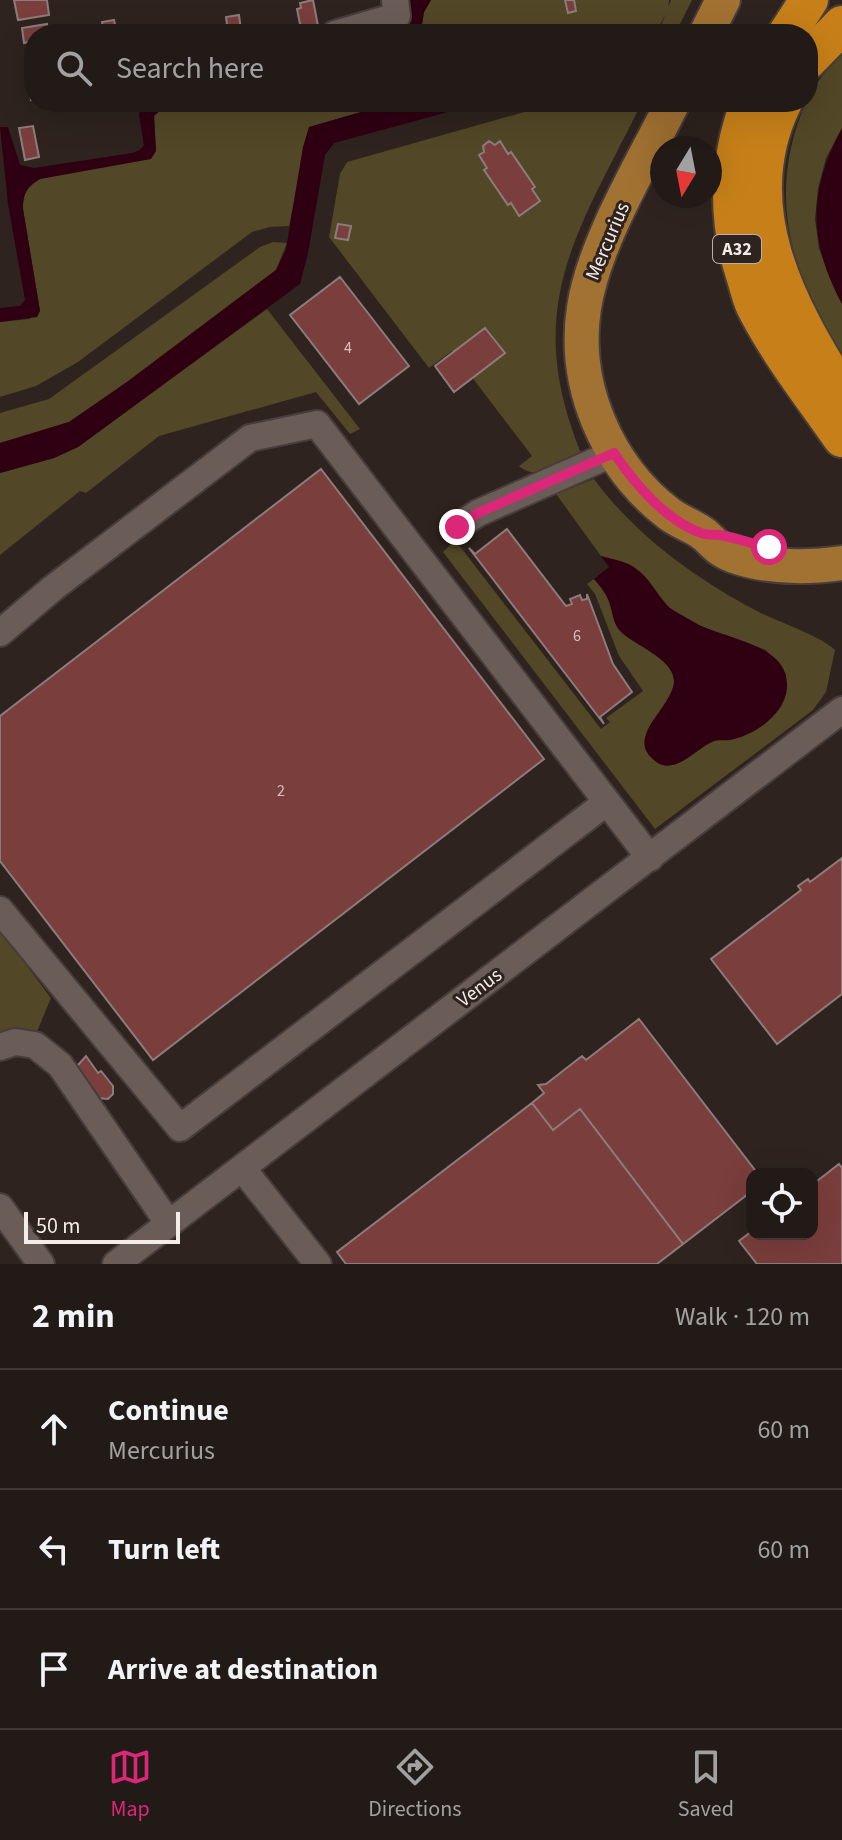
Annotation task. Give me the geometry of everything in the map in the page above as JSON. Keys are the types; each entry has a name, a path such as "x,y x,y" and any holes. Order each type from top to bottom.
{"highway":[{"path":"793,24 809,0"},
{"path":"818,50 842,25"},
{"name":"A32","path":"746,112 732,175 731,203 736,248 755,307 790,365 842,438"},
{"name":"A32","path":"779,112 767,144 763,181 765,218 774,264 805,334 842,392"}],"main road":[{"path":"711,24 723,0"},
{"name":"Mercurius","path":"668,112 597,258 585,299 582,324 584,371 594,410 614,453 634,480 669,514 705,535 714,547 746,560 787,566 842,563"},
{"name":"Mercurius","path":"705,535 793,548 822,546 842,540"}],"street":[{"path":"369,24 397,16 395,0"},
{"path":"0,633 53,588 250,438 317,424 650,858"},
{"path":"457,527 478,513 614,453"},
{"name":"Venus","path":"116,1264 842,710"},
{"path":"0,910 180,1128 607,802"},
{"path":"0,1047 15,1042 35,1045 60,1065 169,1224"},
{"path":"242,1168 318,1264"},
{"path":"0,1207 41,1264"}],"shaded area":[{"path":"410,0 431,0 422,24 410,24"},
{"path":"431,0 669,0 668,10 660,24 422,24"},
{"path":"671,0 692,0 680,24 662,24"},
{"path":"842,50 842,128 826,158 818,188 815,219 819,249 842,304 842,354 824,324 797,263 786,201 787,169 794,136 802,112 818,112 818,82"},
{"path":"139,112 158,112 154,116 156,151 151,159 40,179 27,191 23,209 40,311 37,317 0,322 0,308 20,306 25,300 8,204 0,127 8,127 20,165 34,168 140,150 144,145"},
{"path":"158,112 361,112 309,127 289,226 252,232 78,362 36,386 0,397 0,322 29,319 40,311 23,209 27,191 40,179 156,151 154,116"},
{"path":"361,112 448,112 334,143 325,155 300,284 78,447 54,458 0,473 0,443 69,422 276,270 286,249 309,127"},
{"path":"524,112 637,112 579,232 565,271 557,311 556,354 564,401 581,453 576,459 542,473 519,466 532,456 452,351 429,368 329,237 340,174 347,162"},
{"path":"842,128 842,304 823,258 816,216 823,174"},
{"path":"273,242 287,243 276,270 127,382 69,422 0,443 0,413 49,399 260,247"},
{"path":"267,309 360,429 350,434 316,392 159,436 86,493 80,491 0,555 0,473 54,458 78,447"},
{"path":"594,479 628,519 689,570 757,611 810,634 835,650 826,692 813,710 655,829 443,552 455,540 601,729 610,722 606,718 643,691 619,656 595,594 587,584 594,579 607,598 620,630 663,660 673,675 672,693 646,735 649,756 716,740 729,740 780,708 786,691 786,674 766,650 700,626 668,607 634,567 601,556 556,494"},
{"path":"601,556 627,564 640,572 675,612 770,654 785,673 787,685 780,708 772,717 741,737 712,742 682,762 673,765 657,763 649,755 645,737 673,688 674,679 667,665 616,626 607,597 594,579 609,567"},
{"path":"0,930 51,998 36,1034 0,1035"}],"building":[{"path":"14,0 47,0 49,15 18,20"},
{"path":"313,0 318,24 300,24 297,9 301,8 300,3"},
{"path":"565,0 574,0 576,11 568,13"},
{"path":"239,15 240,24 227,24 226,17"},
{"path":"33,126 39,157 25,160 19,128"},
{"path":"489,141 495,145 500,141 508,154 511,152 535,187 532,189 540,201 519,216 484,170 487,168 479,155"},
{"path":"338,224 351,226 348,240 335,238"},
{"path":"340,277 409,366 359,404 290,315"},
{"path":"485,328 505,353 454,392 435,366"},
{"path":"321,469 544,759 153,1060 0,861 0,716"},
{"path":"507,529 566,606 572,604 570,599 580,595 582,600 587,599 587,594 613,664 632,692 600,717 604,724 469,548 475,554"},
{"path":"842,858 842,994 777,1044 711,959 801,890 798,886 808,879 810,882"},
{"path":"639,1019 753,1168 746,1168 746,1196 683,1244 580,1109 553,1130 532,1103 544,1093 538,1085 546,1084 582,1056 586,1060"},
{"path":"86,1056 98,1073 101,1071 113,1086 113,1094 108,1099 98,1098 75,1064 78,1065"},
{"path":"532,1103 553,1130 580,1109 683,1244 657,1264 346,1264 337,1252"},
{"path":"839,1164 842,1168 842,1264 757,1264 739,1241 746,1236 746,1240 818,1240 818,1180"}],"route":[{"path":"457,527 478,513 614,453 648,495 669,514 694,530 705,535 720,535 769,547"}]}
